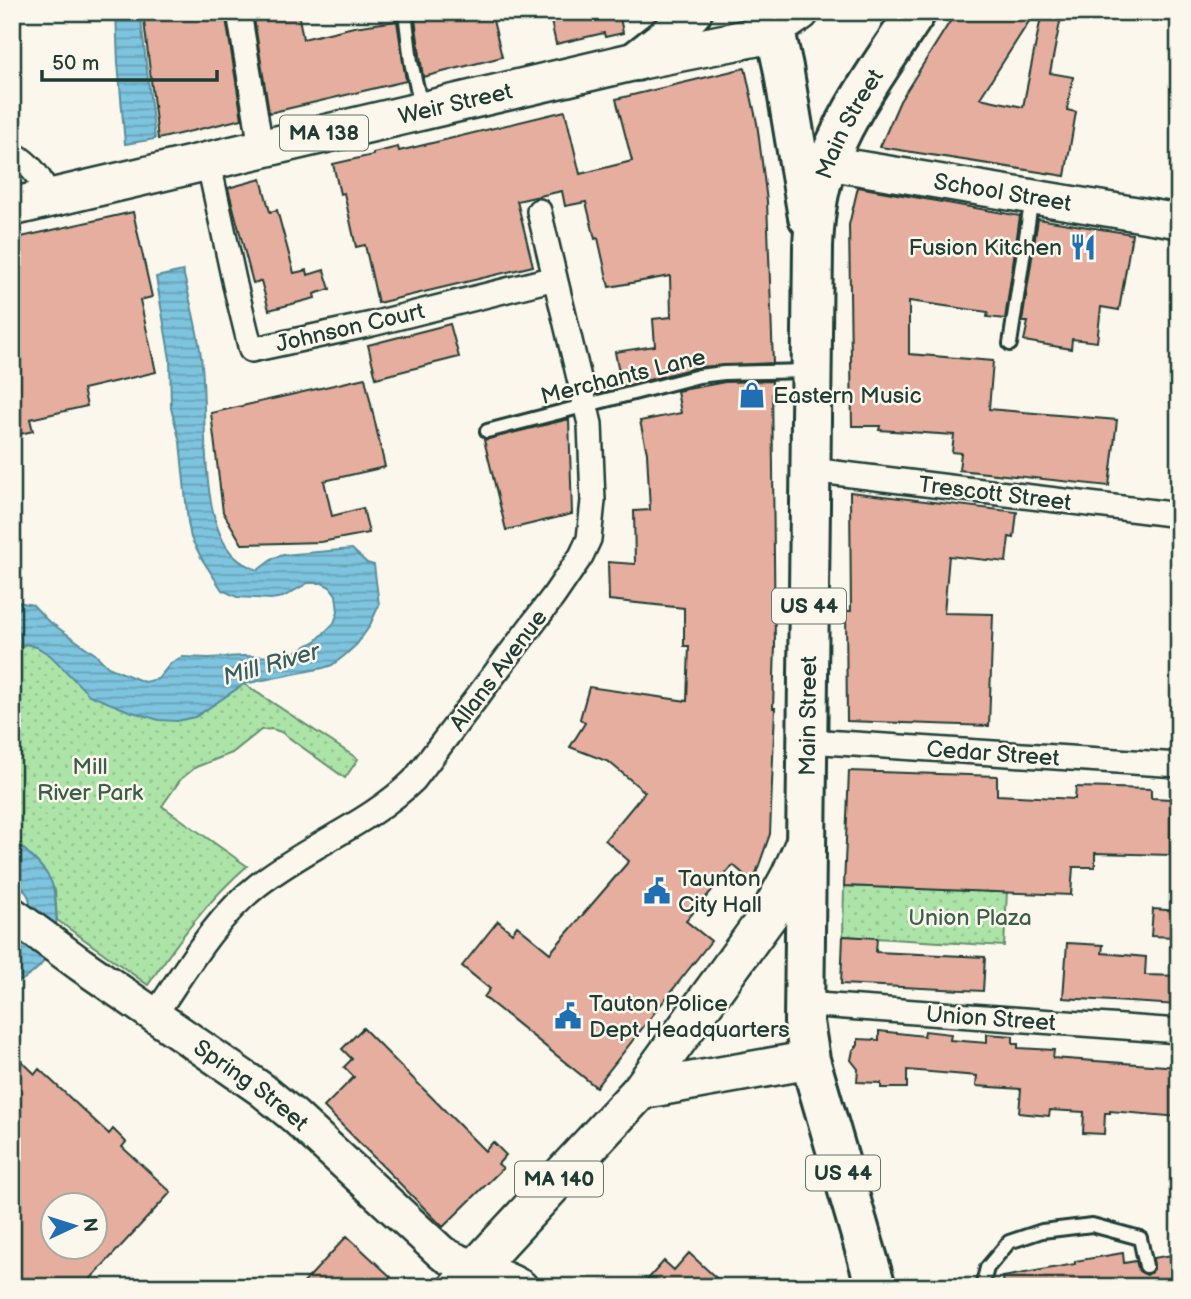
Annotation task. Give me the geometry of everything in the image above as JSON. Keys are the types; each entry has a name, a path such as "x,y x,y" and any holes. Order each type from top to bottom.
{"highway":[{"name":"MA 138","path":"636,61 673,32 692,12"},
{"name":"Main Street","path":"810,1060 804,1004 813,247 816,211 828,163 852,113 916,12"},
{"name":"Main Street","path":"782,18 787,89 813,247"},
{"path":"787,89 804,137 819,157 828,163"},
{"name":"US 44","path":"810,1060 876,1287"}],"main road":[{"name":"Weir Street","path":"12,207 636,61 756,37 782,18"},
{"name":"School Street","path":"828,163 1179,221"},
{"name":"MA 140","path":"467,1277 641,1090 769,913 807,838"},
{"name":"Spring Street","path":"12,914 277,1102 435,1248 451,1259 467,1277 500,1276 521,1287"},
{"path":"704,1005 697,1027 696,1040 700,1050 706,1059 732,1074"},
{"path":"641,1090 810,1060"}],"street":[{"path":"239,12 261,148"},
{"path":"12,153 28,163 43,183 49,198"},
{"name":"Johnson Court","path":"208,160 234,285 251,349 393,319 555,278"},
{"name":"Allans Avenue","path":"154,1016 215,929 247,894 269,876 388,802 414,780 553,597 586,548 591,528 593,465 586,406 539,211"},
{"name":"Trescott Street","path":"811,470 1179,515"},
{"name":"Cedar Street","path":"808,741 1179,765"},
{"name":"Union Street","path":"804,1004 1179,1031"}],"lane":[{"path":"405,12 411,62 422,110"},
{"path":"1010,344 1032,196"},
{"name":"Merchants Lane","path":"488,431 699,376 812,371"},
{"path":"982,1287 987,1268 1009,1242 1042,1231 1092,1225 1140,1238 1146,1266"}],"green space":[{"name":"Mill River Park","path":"26,644 51,655 63,667 129,711 195,717 244,684 358,759 345,778 281,732 261,730 232,753 196,767 181,779 162,806 247,866 194,922 148,985 57,920 55,890 35,860 12,838 12,650"},
{"name":"Union Plaza","path":"844,886 1007,892 1004,946 843,936"}],"water":[{"path":"116,12 140,12 155,139 125,144"},
{"name":"Mill River","path":"183,271 201,353 206,467 210,494 215,520 223,541 235,557 258,570 283,555 352,549 367,563 374,565 379,605 357,644 332,665 244,684 195,717 177,721 159,720 89,695 51,656 37,647 26,644 12,650 12,601 33,605 47,620 95,654 108,667 144,682 158,679 171,663 182,657 281,657 292,654 316,641 334,623 338,612 336,595 330,587 322,583 308,583 283,597 237,597 222,590 191,538 180,442 171,408 170,359 156,277"},
{"path":"12,838 50,879 56,924 48,956 33,972 12,985 12,938 26,917 30,904 24,889 12,878"}],"building":[{"path":"143,12 225,12 242,119 158,139"},
{"path":"298,12 303,39 354,27 397,21 406,81 269,113 254,18"},
{"path":"419,12 491,12 502,57 423,77 415,19 420,18"},
{"path":"549,12 619,12 623,33 605,37 604,33 556,44"},
{"path":"956,12 1035,12 980,98 1023,107 1042,12 1062,12 1050,73 1073,77 1067,110 1076,112 1065,176 880,147 900,101"},
{"path":"745,68 757,123 767,201 773,363 698,367 622,387 615,352 655,346 653,319 671,317 670,276 609,287 598,238 595,239 586,202 565,206 562,191 517,201 533,266 378,303 365,245 356,247 344,193 340,194 333,164 565,111 580,174 632,161 616,99"},
{"path":"261,179 270,212 277,210 294,273 307,270 308,275 324,270 330,289 314,294 315,298 269,310 261,281 253,283 228,188"},
{"path":"858,187 1020,216 1005,319 987,317 988,312 909,301 909,354 993,361 989,409 1117,420 1109,486 959,470 961,453 952,452 954,435 879,430 880,426 852,426 849,225"},
{"path":"133,212 152,297 140,300 156,372 83,389 87,406 30,419 33,431 12,436 12,239"},
{"path":"1038,219 1132,234 1119,310 1101,307 1097,342 1072,339 1071,349 1024,341 1028,322 1022,322"},
{"path":"450,324 459,357 376,378 368,345"},
{"path":"365,378 385,467 324,481 332,516 363,508 369,533 321,542 242,544 223,512 211,413"},
{"path":"772,381 775,708 770,834 753,882 733,865 686,921 711,941 596,1087 484,997 490,989 462,966 498,921 512,933 517,926 550,953 629,861 605,840 645,792 609,762 570,747 585,723 580,719 589,687 687,701 689,646 684,646 684,608 609,600 608,562 635,564 634,511 650,510 647,453 640,421 681,413 677,391 725,382"},
{"path":"569,419 572,514 506,530 484,440"},
{"path":"850,492 1017,512 1014,538 1009,537 1006,562 949,556 944,613 993,614 989,726 847,721 846,611 851,611"},
{"path":"849,771 997,776 997,795 1075,799 1076,787 1151,789 1151,798 1171,799 1170,855 1095,853 1095,867 1073,867 1071,895 844,886"},
{"path":"1153,909 1179,911 1179,934 1175,937 1151,936"},
{"path":"843,936 877,938 876,952 985,957 983,991 841,984"},
{"path":"1067,943 1103,945 1102,953 1146,957 1145,975 1179,976 1179,1005 1063,998"},
{"path":"363,1028 485,1151 493,1142 506,1155 498,1164 503,1168 443,1227 324,1107 354,1077 344,1067 352,1059 342,1049"},
{"path":"879,1031 924,1036 925,1031 951,1034 950,1040 987,1043 987,1034 1013,1036 1013,1044 1018,1044 1018,1048 1054,1050 1053,1058 1179,1067 1179,1117 1110,1111 1105,1113 1104,1134 1083,1133 1084,1112 1050,1110 1049,1116 1019,1113 1021,1089 976,1086 977,1076 907,1070 907,1088 881,1088 881,1083 857,1082 858,1069 851,1060 853,1050 858,1045 858,1039 879,1040"},
{"path":"12,1052 35,1074 39,1069 109,1134 113,1129 126,1142 122,1147 171,1192 83,1287 21,1287 12,1279"},
{"path":"347,1236 391,1277 382,1287 300,1287"},
{"path":"689,1253 726,1287 641,1287 664,1261 674,1270"},
{"path":"1123,1253 1124,1263 1136,1261 1139,1271 1147,1275 1154,1269 1153,1258 1179,1254 1179,1287 1004,1287 1003,1277"}],"place":[{"name":"Fusion Kitchen","path":"1083,247"},
{"name":"Eastern Music","path":"752,395"},
{"name":"Taunton City Hall","path":"657,891"},
{"name":"Tauton Police Dept Headquarters","path":"568,1016"}]}
